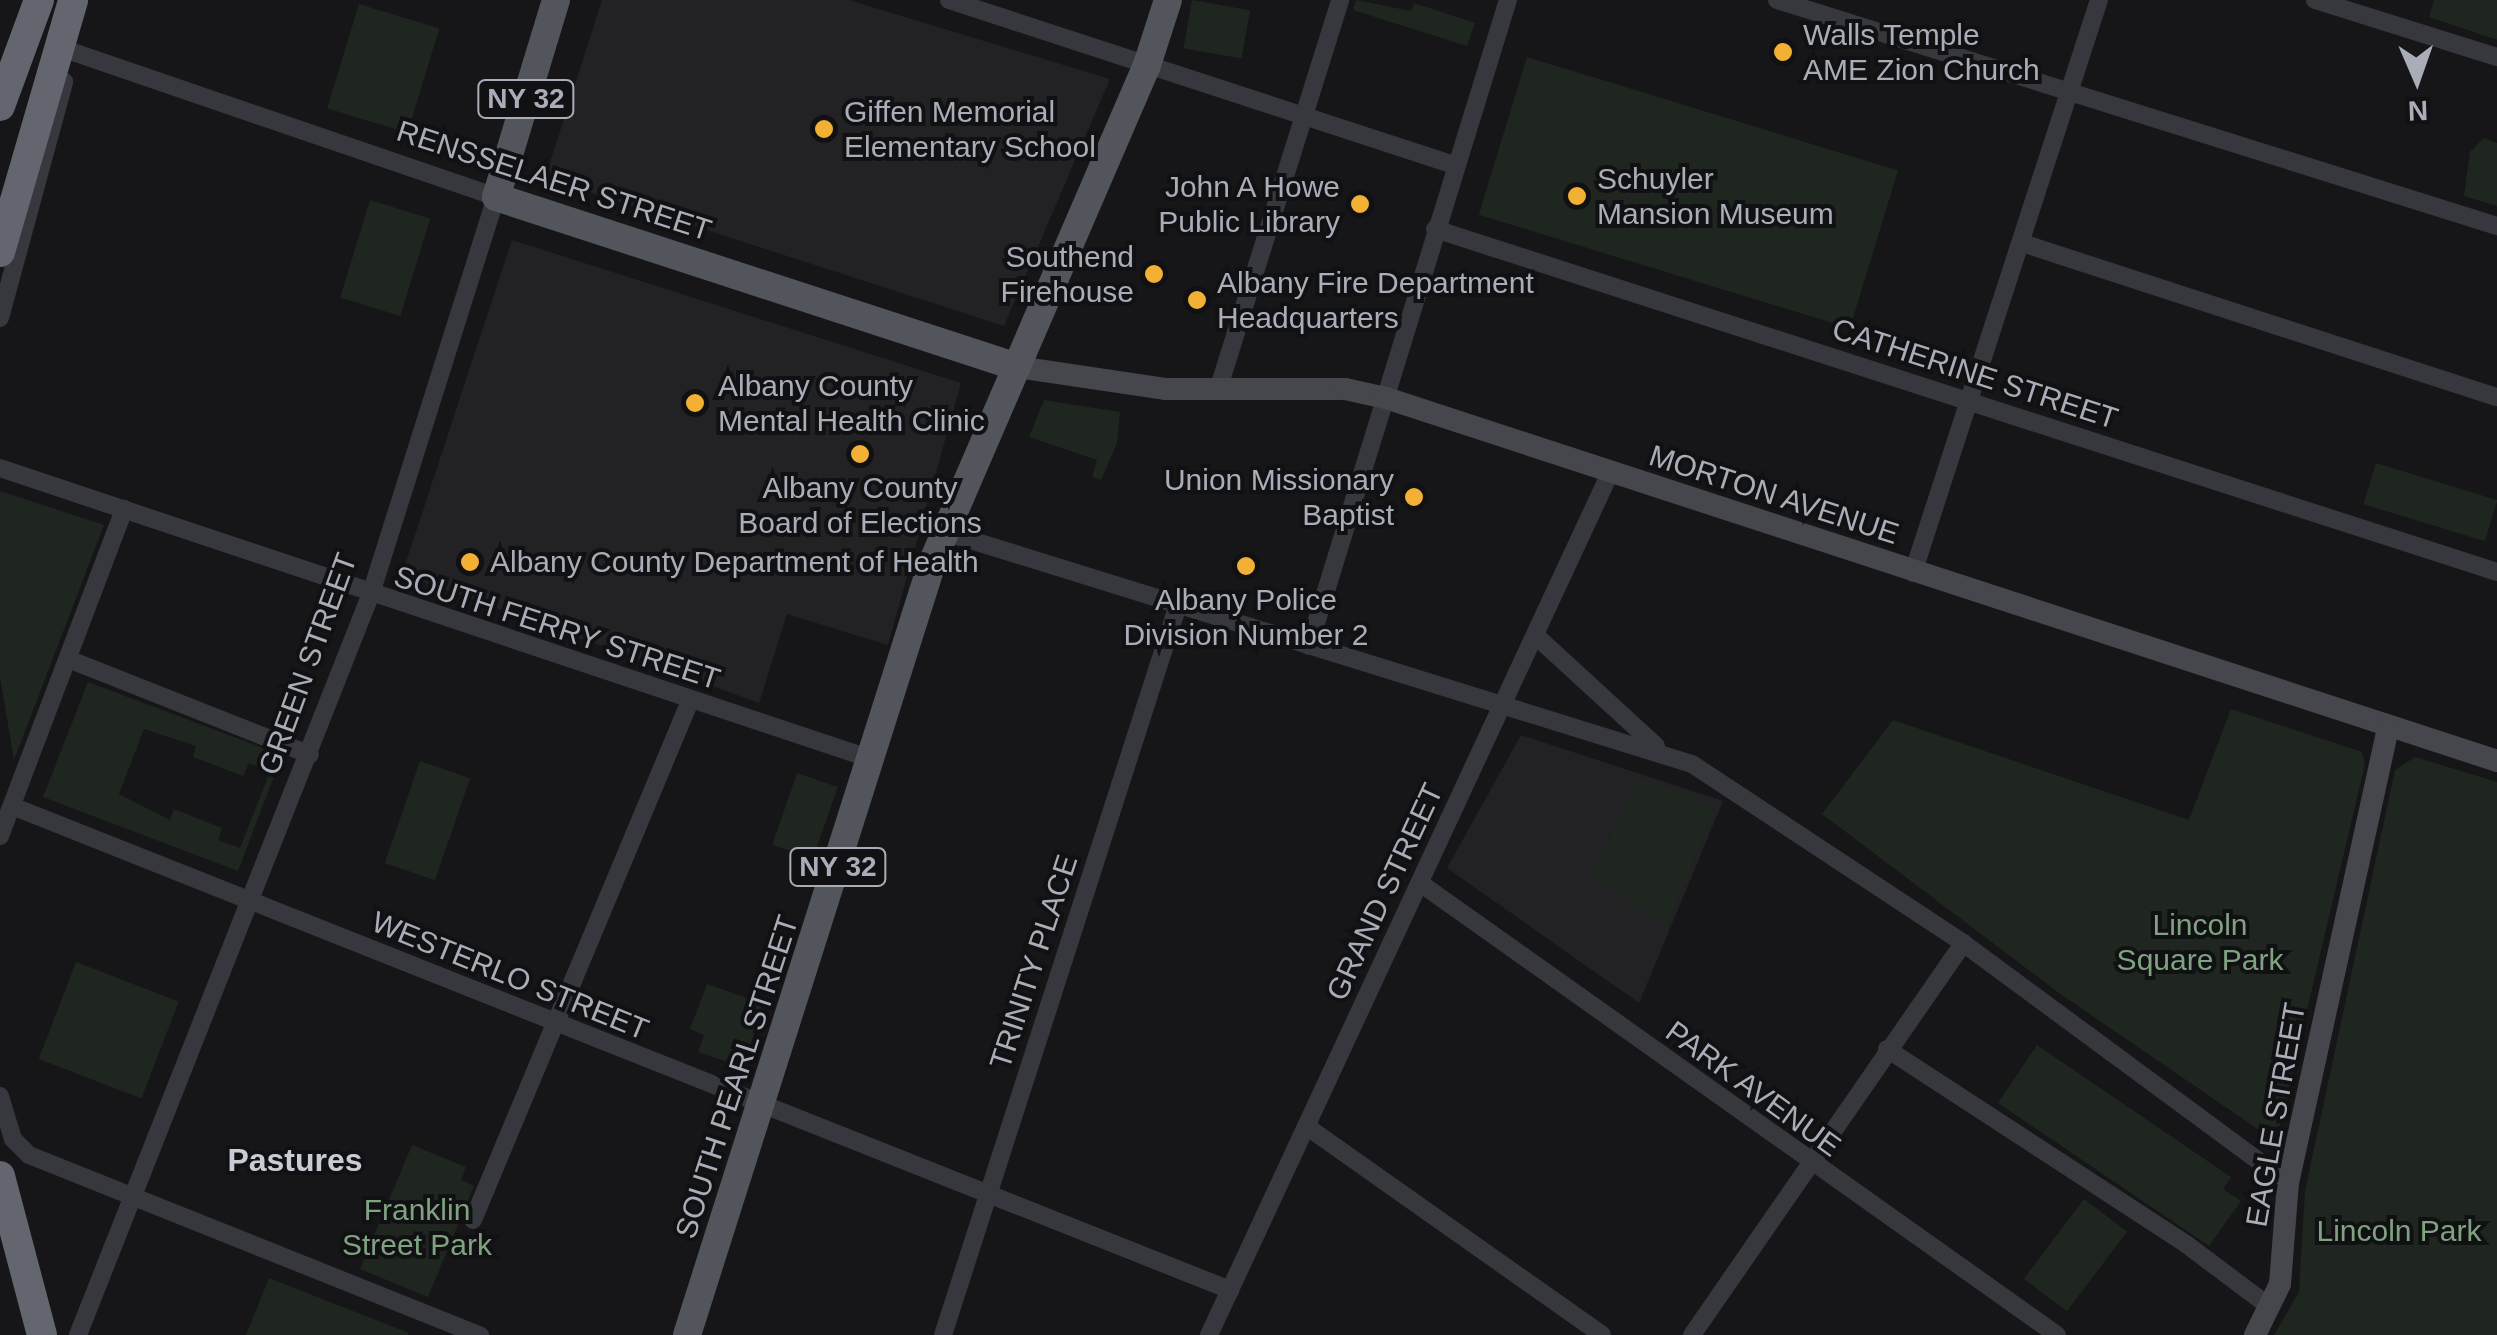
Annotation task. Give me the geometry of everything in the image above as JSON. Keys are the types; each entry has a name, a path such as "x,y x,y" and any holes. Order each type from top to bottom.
{"highway":[{"path":"0,106 39,0"},
{"path":"0,252 72,0"},
{"path":"0,1176 42,1335"}],"main road":[{"name":"GREEN STREET","path":"496,197 556,0"},
{"name":"SOUTH PEARL STREET","path":"688,1335 932,563 1146,64 1168,0"},
{"name":"RENSSELAER STREET","path":"496,197 1018,366"}],"street":[{"path":"0,318 86,0"},
{"path":"949,0 1454,165"},
{"path":"1218,390 1340,0"},
{"path":"1309,646 1454,165 1508,0"},
{"path":"1777,0 2497,226"},
{"path":"1913,573 2099,0"},
{"path":"2315,0 2497,57"},
{"name":"RENSSELAER STREET","path":"72,52 496,197"},
{"name":"GREEN STREET","path":"78,1335 128,1198 253,901 370,596 496,197"},
{"name":"CATHERINE STREET","path":"1435,230 2497,572"},
{"path":"2022,243 2497,397"},
{"name":"MORTON AVENUE","path":"1018,366 1104,382 1218,390 1345,389 1386,398 2497,762"},
{"name":"SOUTH FERRY STREET","path":"0,468 370,596 871,759"},
{"name":"GRAND STREET","path":"1208,1335 1610,473"},
{"path":"0,836 124,510"},
{"path":"948,533 1503,706 1660,750 1733,788 1963,943 2288,1183"},
{"name":"TRINITY PLACE","path":"944,1335 1178,605"},
{"path":"1535,634 1660,750"},
{"path":"68,660 310,755"},
{"path":"473,1220 690,701"},
{"name":"EAGLE STREET","path":"2255,1335 2280,1284 2288,1183 2388,727"},
{"name":"WESTERLO STREET","path":"12,806 762,1108 1230,1290"},
{"name":"PARK AVENUE","path":"1420,882 1807,1163 2057,1335"},
{"path":"1692,1335 1807,1163 1963,943"},
{"path":"1886,1049 2186,1244 2270,1307"},
{"path":"0,1096 13,1138 29,1155 128,1198 480,1335"},
{"path":"1306,1126 1602,1335"}],"shaded area":[{"name":"Giffen Memorial Elementary School","path":"602,0 849,0 1110,79 1004,326 545,178"},
{"path":"512,240 961,383 888,645 787,614 759,703 402,574"},
{"path":"1521,735 1723,801 1639,1003 1447,868"}],"green space":[{"path":"1192,0 1250,10 1242,59 1183,48"},
{"path":"1356,0 1411,11 1414,3 1475,23 1467,46 1353,10"},
{"path":"2434,0 2497,0 2497,40 2429,17"},
{"path":"359,4 439,29 407,133 327,108"},
{"path":"1527,57 1898,170 1850,328 1479,215"},
{"path":"2484,138 2497,143 2497,206 2464,196 2470,152"},
{"path":"370,200 430,218 400,316 340,298"},
{"path":"1044,400 1120,412 1117,443 1101,480 1092,477 1097,460 1029,437"},
{"path":"2376,463 2497,500 2485,541 2363,504"},
{"path":"0,491 104,525 14,760 0,677"},
{"path":"88,682 282,755 238,871 43,797","holes":["144,729 196,746 193,757 243,776 249,763 270,772 240,848 218,840 222,828 174,809 170,820 119,794"]},
{"name":"Lincoln Square Park","path":"2231,709 2362,752 2365,764 2279,1129 2262,1132 2059,993 1822,814 1893,720 2189,820"},
{"name":"Lincoln Park","path":"2415,757 2497,782 2497,1335 2274,1335 2299,1292 2305,1191 2395,770"},
{"path":"420,761 470,778 435,880 385,863"},
{"path":"797,773 838,787 813,859 772,845"},
{"path":"1637,778 1692,795 1713,812 1667,926 1592,877"},
{"path":"76,962 179,1001 141,1099 39,1059"},
{"path":"707,984 764,1004 743,1067 698,1052 704,1035 690,1029"},
{"path":"2037,1045 2231,1177 2223,1189 2241,1201 2209,1246 1998,1103"},
{"name":"Franklin Street Park","path":"412,1145 466,1167 461,1180 474,1186 428,1297 360,1269"},
{"path":"2084,1199 2127,1231 2067,1311 2024,1279"},
{"path":"269,1278 409,1333 246,1335"}],"place":[{"name":"Walls Temple AME Zion Church","path":"1783,52"},
{"name":"Giffen Memorial Elementary School","path":"824,129"},
{"name":"Schuyler Mansion Museum","path":"1577,196"},
{"name":"John A Howe Public Library","path":"1360,204"},
{"name":"Southend Firehouse","path":"1154,274"},
{"name":"Albany Fire Department Headquarters","path":"1197,300"},
{"name":"Albany County Mental Health Clinic","path":"695,403"},
{"name":"Albany County Board of Elections","path":"860,454"},
{"name":"Union Missionary Baptist","path":"1414,497"},
{"name":"Albany County Department of Health","path":"470,562"},
{"name":"Albany Police Division Number 2","path":"1246,566"}],"district":[{"name":"Pastures","path":"295,1160"}]}
